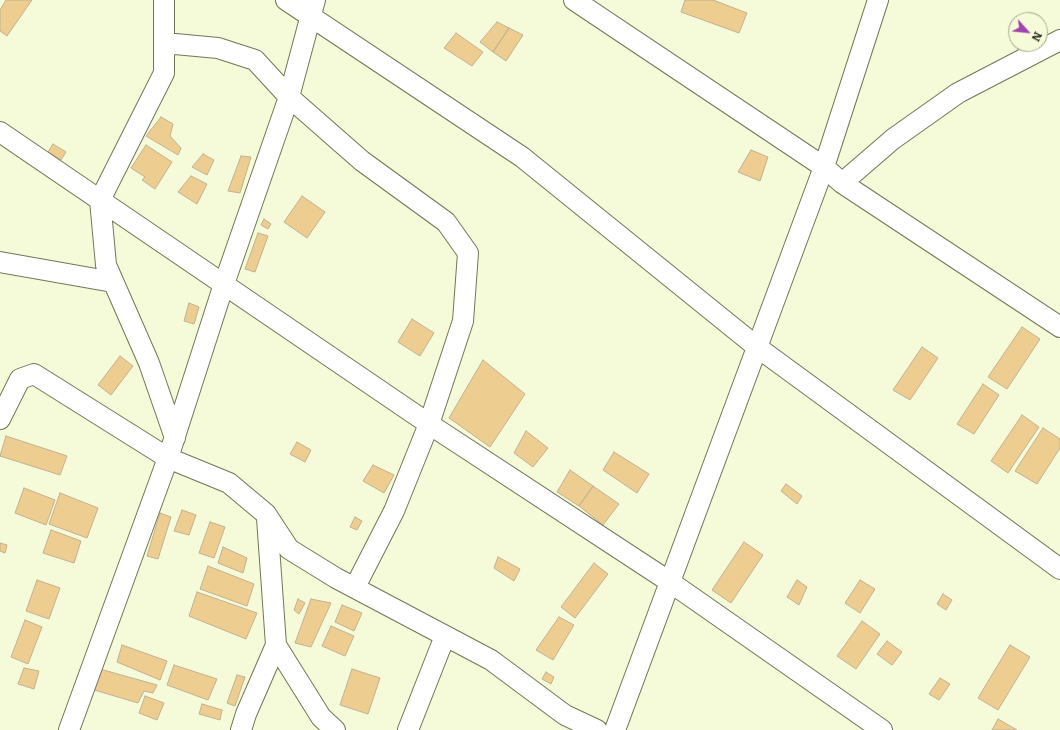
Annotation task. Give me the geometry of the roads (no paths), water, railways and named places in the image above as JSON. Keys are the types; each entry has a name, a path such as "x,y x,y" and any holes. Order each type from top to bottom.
{"street":[{"path":"164,0 164,73 100,200 106,265 149,363 175,438"},
{"path":"286,0 313,8 522,157 757,347 1060,569"},
{"path":"574,0 824,167 842,182 1060,327"},
{"path":"615,730 824,167 878,0"},
{"path":"69,730 175,438 224,284 289,97 313,8"},
{"path":"842,182 893,139 958,93 1060,40"},
{"path":"164,43 218,48 255,60 289,97 362,161 446,222 468,253 463,321 429,424 394,511 355,587"},
{"path":"0,132 429,424 670,582 882,730"},
{"path":"0,262 113,282"},
{"path":"0,419 20,379 34,374 168,458 229,483 266,514 289,549 336,578 491,660 565,715 597,730"},
{"path":"266,514 276,645 321,717 335,730"},
{"path":"408,730 445,636"},
{"path":"241,730 246,714 276,645"}]}
